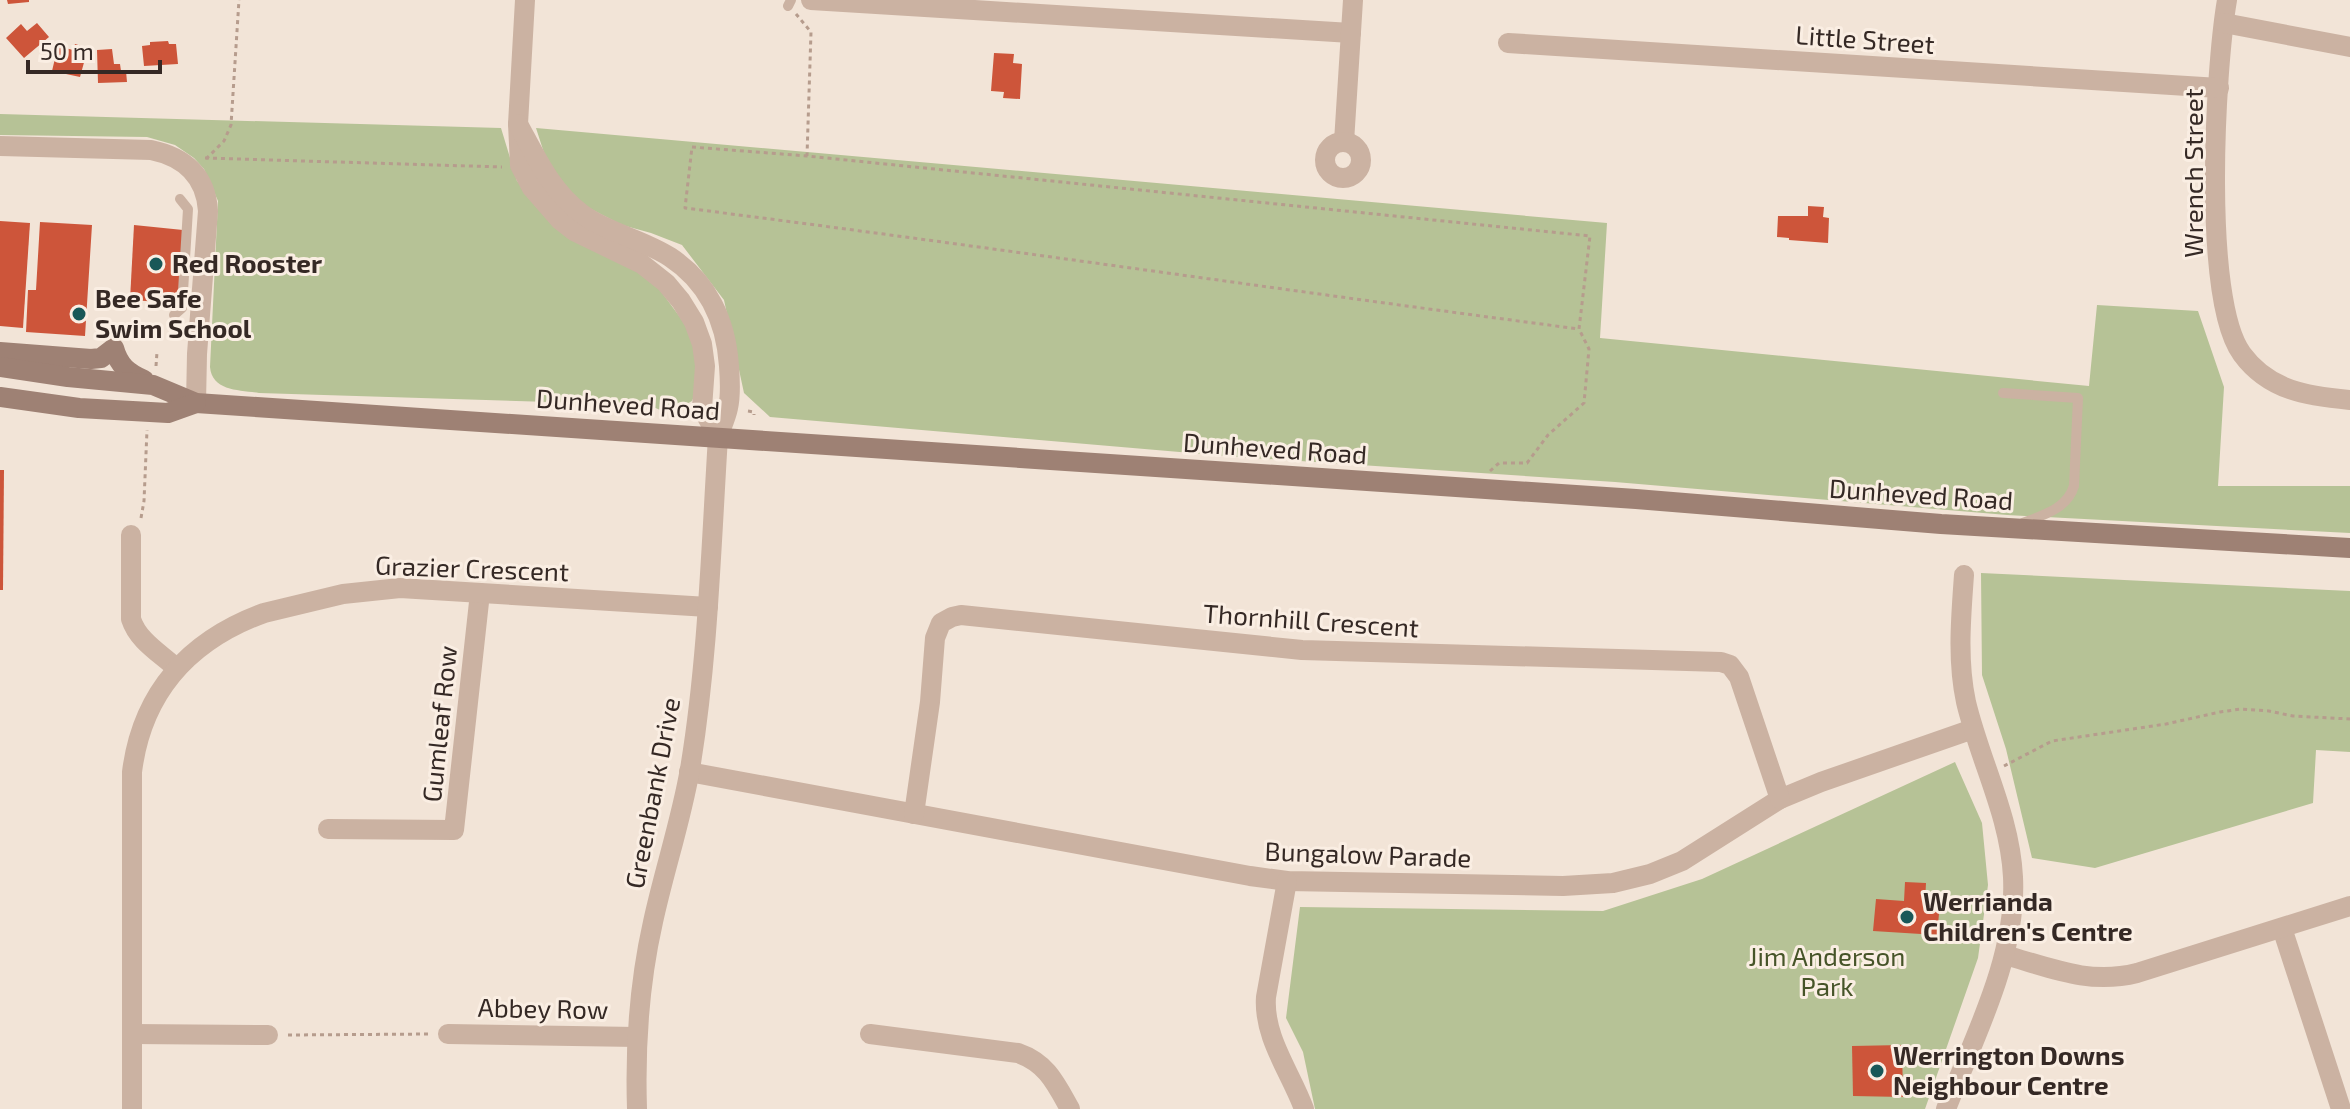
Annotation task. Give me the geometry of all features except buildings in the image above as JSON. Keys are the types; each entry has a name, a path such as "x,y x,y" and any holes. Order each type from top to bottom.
{"main road":[{"path":"0,352 91,359 101,358 114,348 124,370 154,379"},
{"name":"Dunheved Road","path":"0,367 68,377 154,379 196,403"},
{"name":"Dunheved Road","path":"0,397 79,408 168,413 196,403 1467,488 2010,528 2350,548"}],"street":[{"name":"Greenbank Drive","path":"525,0 518,124 542,170 553,187 584,215 670,257 691,275 707,294 721,321 727,345 729,403 718,437 702,674 689,772 644,968 637,1037 637,1109"},
{"path":"811,0 1351,33"},
{"path":"1344,142 1353,0"},
{"name":"Wrench Street","path":"2227,0 2219,88 2216,217 2224,307 2236,344 2251,364 2270,381 2309,396 2350,400"},
{"path":"2224,23 2350,47"},
{"name":"Little Street","path":"1508,43 2219,88"},
{"path":"0,146 151,150 199,164 208,211 196,403"},
{"path":"131,535 131,609 135,629 176,668"},
{"path":"1946,1109 2005,955 2013,879 2003,817 1973,729 1963,685 1960,658 1964,575"},
{"name":"Grazier Crescent","path":"132,1109 132,772 143,726 156,699 176,668 194,651 249,618 343,594 383,589 708,607"},
{"name":"Gumleaf Row","path":"328,829 454,830 480,593"},
{"name":"Thornhill Crescent","path":"914,814 930,702 935,638 941,623 961,615 1302,650 1721,662 1730,665 1739,677 1780,799"},
{"name":"Bungalow Parade","path":"689,772 1287,881 1563,886 1613,883 1650,874 1682,861 1780,799 1973,729"},
{"path":"1287,881 1266,997 1266,1016 1270,1033 1304,1109"},
{"path":"2005,955 2082,976 2109,978 2137,973 2350,906"},
{"path":"2282,928 2341,1109"},
{"path":"132,1034 268,1035"},
{"name":"Abbey Row","path":"448,1034 637,1037"},
{"path":"870,1034 1028,1056 1050,1073 1070,1109"}],"lane":[{"path":"174,315 182,308 188,209 180,199"},
{"path":"2003,393 2078,398 2071,496 2047,514 2010,528"}],"path":[{"path":"199,164 224,141 231,125 239,0"},
{"path":"789,3 811,32 807,156"},
{"path":"1467,488 1499,463 1527,463 1548,435 1584,403 1589,349 1579,329 1590,236 692,147 685,208 1579,329"},
{"path":"199,164 507,167"},
{"path":"154,379 157,352"},
{"path":"748,411 754,412 754,415"},
{"path":"131,535 140,522 144,501 148,420"},
{"path":"1998,768 2052,741 2241,709 2350,719"},
{"path":"268,1035 448,1034"}],"green space":[{"path":"0,114 501,128 517,181 657,286 688,328 696,351 698,387 692,401 676,410 660,410 649,405 259,393 228,388 216,381 210,367 218,201 204,169 175,145 147,137 0,135"},
{"path":"536,128 1607,223 1600,338 2089,386 2097,305 2198,311 2224,387 2218,486 2350,486 2350,533 2007,515 1615,482 1238,457 770,417 744,393 724,300 682,245 622,225 587,207 559,184"},
{"path":"1981,573 2350,591 2350,752 2316,750 2313,803 2095,868 2032,858 2006,749 1982,675"},
{"name":"Jim Anderson Park","path":"1955,762 1982,823 1988,885 1978,958 1925,1109 1315,1109 1303,1052 1286,1018 1300,907 1603,911 1702,879"}],"place":[{"name":"Red Rooster","path":"156,264"},
{"name":"Bee Safe Swim School","path":"79,314"},
{"name":"Werrianda Children's Centre","path":"1907,917"},
{"name":"Werrington Downs Neighbour Centre","path":"1877,1071"}]}
